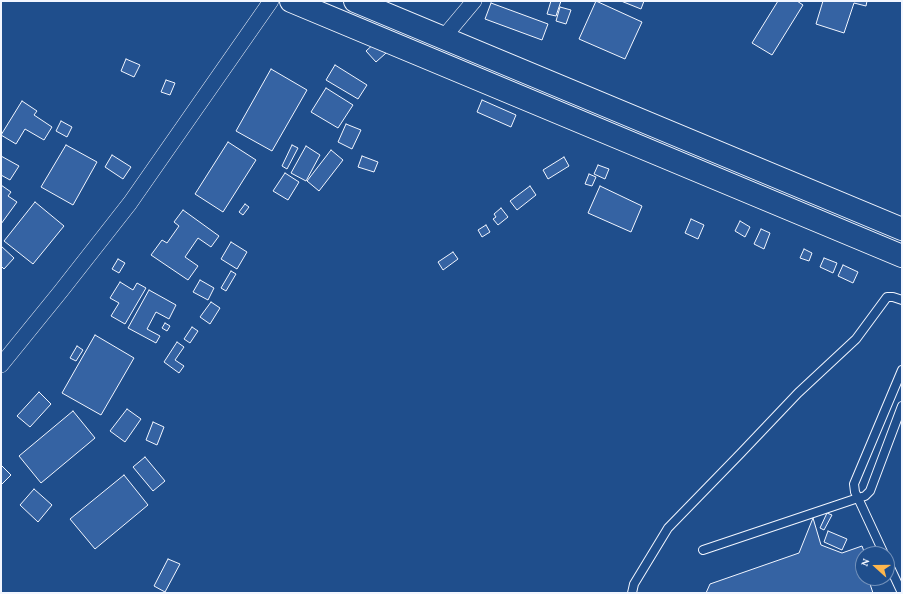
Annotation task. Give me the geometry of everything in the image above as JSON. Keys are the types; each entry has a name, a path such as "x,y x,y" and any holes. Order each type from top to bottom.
{"street":[{"path":"1,365 130,203 271,1"},
{"path":"291,1 902,256"},
{"path":"355,1 902,229"},
{"path":"443,38 474,1"}],"lane":[{"path":"632,593 634,584 668,528 798,393 856,339 888,297 902,300"},
{"path":"880,546 855,492 854,484 902,370"},
{"path":"703,550 866,496 870,491 902,406"},
{"path":"895,578 902,593"}],"building":[{"path":"551,1 561,1 556,16 547,14"},
{"path":"596,1 642,22 625,59 579,39"},
{"path":"621,1 644,1 641,9"},
{"path":"778,1 797,1 803,5 772,55 752,43"},
{"path":"823,1 867,1 866,6 854,3 844,33 816,24"},
{"path":"491,3 548,24 542,40 485,19"},
{"path":"560,7 571,10 566,24 556,21"},
{"path":"376,42 386,53 376,62 366,51"},
{"path":"126,59 140,65 134,77 121,71"},
{"path":"335,65 367,85 358,99 326,80"},
{"path":"271,69 307,90 272,151 236,131"},
{"path":"166,80 175,83 170,95 161,92"},
{"path":"326,88 353,105 338,128 311,112"},
{"path":"482,100 516,115 511,127 477,112"},
{"path":"22,101 37,111 34,115 52,127 44,140 25,129 16,144 1,135"},
{"path":"61,121 72,127 67,137 56,131"},
{"path":"346,124 361,130 352,149 338,142"},
{"path":"228,142 256,160 223,212 195,194"},
{"path":"66,145 97,162 73,205 41,187"},
{"path":"292,145 298,148 287,169 282,166"},
{"path":"306,146 320,155 306,181 291,173"},
{"path":"331,150 343,160 319,191 307,181"},
{"path":"112,155 131,167 123,179 105,167"},
{"path":"1,156 19,166 10,180 1,175"},
{"path":"362,156 378,162 374,172 358,167"},
{"path":"564,157 569,166 548,179 543,170"},
{"path":"598,165 609,169 605,179 594,174"},
{"path":"285,173 299,182 288,200 273,191"},
{"path":"589,174 596,177 592,186 585,184"},
{"path":"1,185 11,192 8,196 17,202 1,224"},
{"path":"530,186 536,195 517,210 510,201"},
{"path":"600,186 642,206 631,232 588,213"},
{"path":"35,202 64,226 33,264 4,241"},
{"path":"245,204 249,207 243,215 239,212"},
{"path":"501,208 508,217 498,225 493,219 496,217 494,214"},
{"path":"183,210 219,236 211,247 198,238 185,257 198,266 188,280 151,255 162,240 167,243 179,226 174,222"},
{"path":"691,219 704,225 698,239 685,233"},
{"path":"740,221 750,227 745,237 735,231"},
{"path":"486,225 490,232 482,237 478,230"},
{"path":"761,229 770,233 764,249 754,244"},
{"path":"231,242 247,252 237,269 221,259"},
{"path":"1,246 14,258 4,269 1,266"},
{"path":"804,249 812,253 809,261 800,258"},
{"path":"453,252 458,259 443,270 438,262"},
{"path":"824,258 837,263 833,273 820,267"},
{"path":"118,259 125,263 119,273 112,269"},
{"path":"843,265 858,272 853,283 838,276"},
{"path":"231,271 236,274 226,291 221,288"},
{"path":"200,280 214,288 208,300 193,292"},
{"path":"120,282 133,290 137,283 146,288 125,324 111,316 119,303 110,298"},
{"path":"149,290 176,305 169,319 156,312 147,329 160,336 156,343 128,328"},
{"path":"211,302 220,308 210,324 200,317"},
{"path":"165,323 170,326 167,331 162,328"},
{"path":"192,327 198,331 190,343 184,339"},
{"path":"95,335 134,358 101,415 62,393"},
{"path":"177,342 184,347 175,360 184,366 179,373 164,362"},
{"path":"77,346 83,350 76,361 70,358"},
{"path":"39,392 51,404 30,427 17,416"},
{"path":"127,409 141,419 125,442 110,431"},
{"path":"73,411 95,438 41,483 19,456"},
{"path":"153,422 164,427 157,445 146,440"},
{"path":"145,457 165,481 153,491 133,467"},
{"path":"1,465 11,475 1,485"},
{"path":"124,475 148,505 95,549 70,519"},
{"path":"34,489 52,505 38,522 20,505"},
{"path":"827,513 832,515 824,530 820,528"},
{"path":"813,518 821,545 842,553 855,548 855,586 871,586 873,593 706,593 710,584 799,553"},
{"path":"828,531 847,539 842,550 824,542"},
{"path":"168,559 180,564 165,592 154,586"}]}
